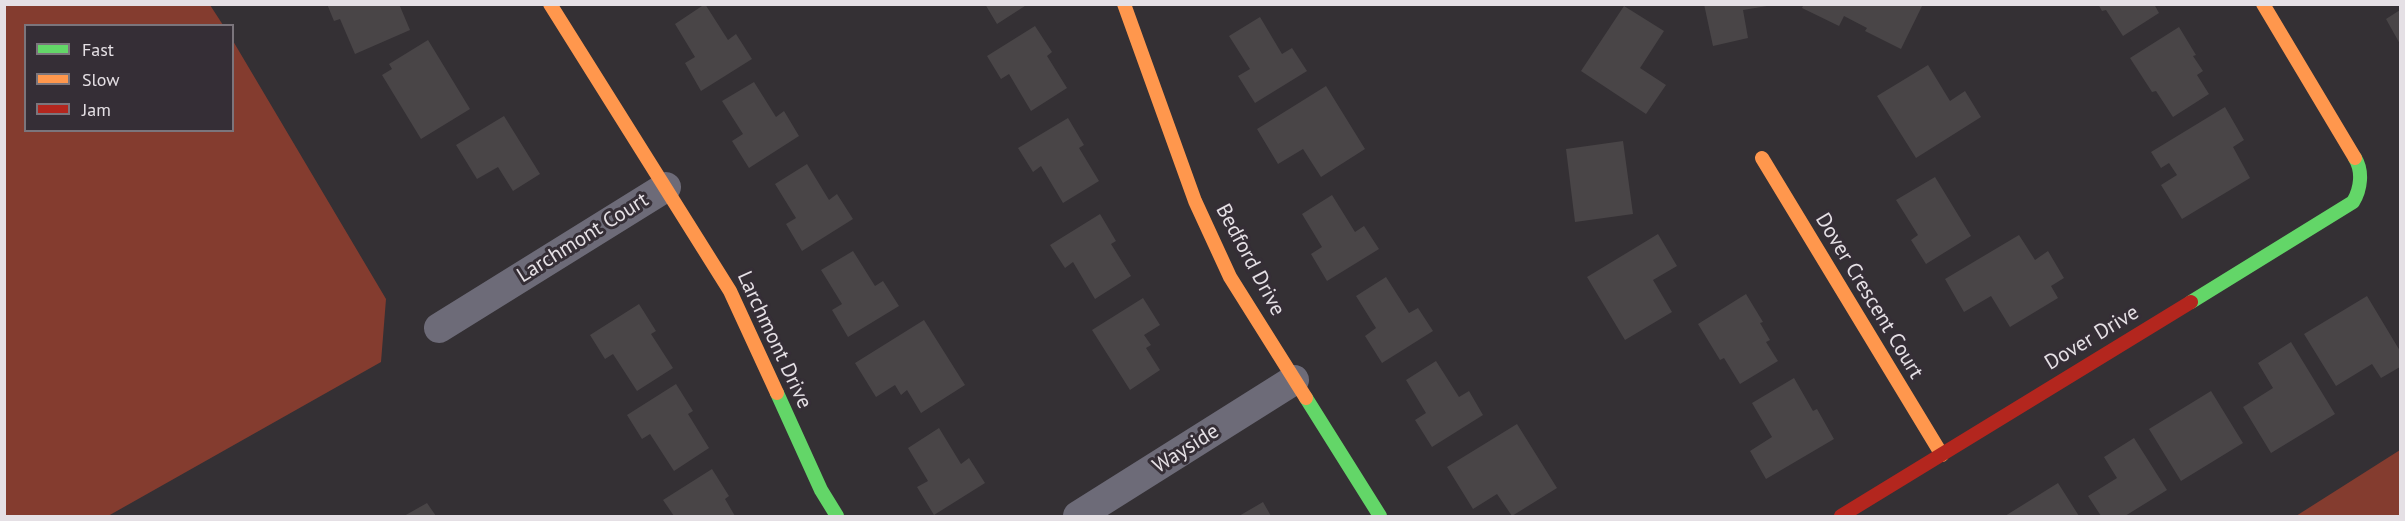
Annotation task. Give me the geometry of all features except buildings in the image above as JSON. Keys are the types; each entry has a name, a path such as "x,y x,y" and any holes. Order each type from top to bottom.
{"street":[{"name":"Larchmont Court","path":"439,328 666,186 550,4"},
{"name":"Bedford Drive","path":"1124,4 1211,239 1230,277 1380,516"},
{"name":"Dover Drive","path":"1841,516 2353,202 2360,191 2360,164 2263,4"},
{"name":"Dover Crescent Court","path":"1762,158 1942,455"},
{"name":"Larchmont Drive","path":"666,186 730,291 821,490 837,516"},
{"name":"Wayside","path":"1078,516 1294,380"}],"shaded area":[{"path":"4,5 210,5 222,24 24,24 24,132 234,132 234,43 386,299 381,362 108,516 5,516"},
{"path":"2400,450 2400,516 2296,516"}],"traffic: fast":[{"path":"2191,302 2353,202 2360,180 2358,163 2355,158"},
{"path":"777,393 821,490 837,516"},
{"path":"1306,398 1380,516"}],"traffic: slow":[{"path":"550,4 730,291 777,393"},
{"path":"1124,4 1195,201 1230,277 1306,398"},
{"path":"2263,4 2355,158"},
{"path":"1762,158 1942,455"}],"traffic: jam":[{"path":"1841,516 2191,302"}]}
